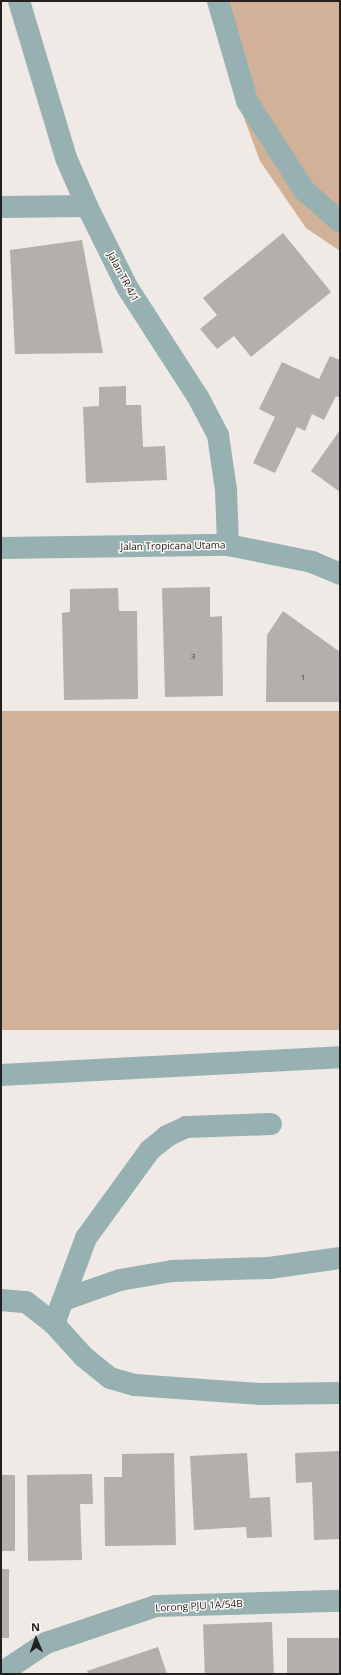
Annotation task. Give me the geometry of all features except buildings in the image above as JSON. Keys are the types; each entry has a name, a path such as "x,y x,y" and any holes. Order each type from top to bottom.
{"street":[{"name":"Jalan TR 4/1","path":"19,1 66,158 87,206 127,287 198,397 218,435 226,490 228,545"},
{"path":"218,1 247,101 304,190 340,222"},
{"path":"1,207 87,206"},
{"name":"Jalan Tropicana Utama","path":"1,548 228,545 312,562 340,574"},
{"path":"1,1075 340,1057"},
{"path":"54,1324 86,1238 150,1150 167,1136 186,1127 271,1124"},
{"path":"63,1300 120,1280 165,1272 269,1268 340,1258"},
{"path":"1,1300 26,1302 54,1324 84,1357 110,1378 135,1385 260,1394 340,1393"},
{"name":"Lorong PJU 1A/54B","path":"1,1673 46,1643 156,1606 340,1601"}],"shaded area":[{"path":"211,1 340,1 340,251 306,228 260,161 229,77"},
{"path":"1,711 340,711 340,1030 1,1030"}]}
